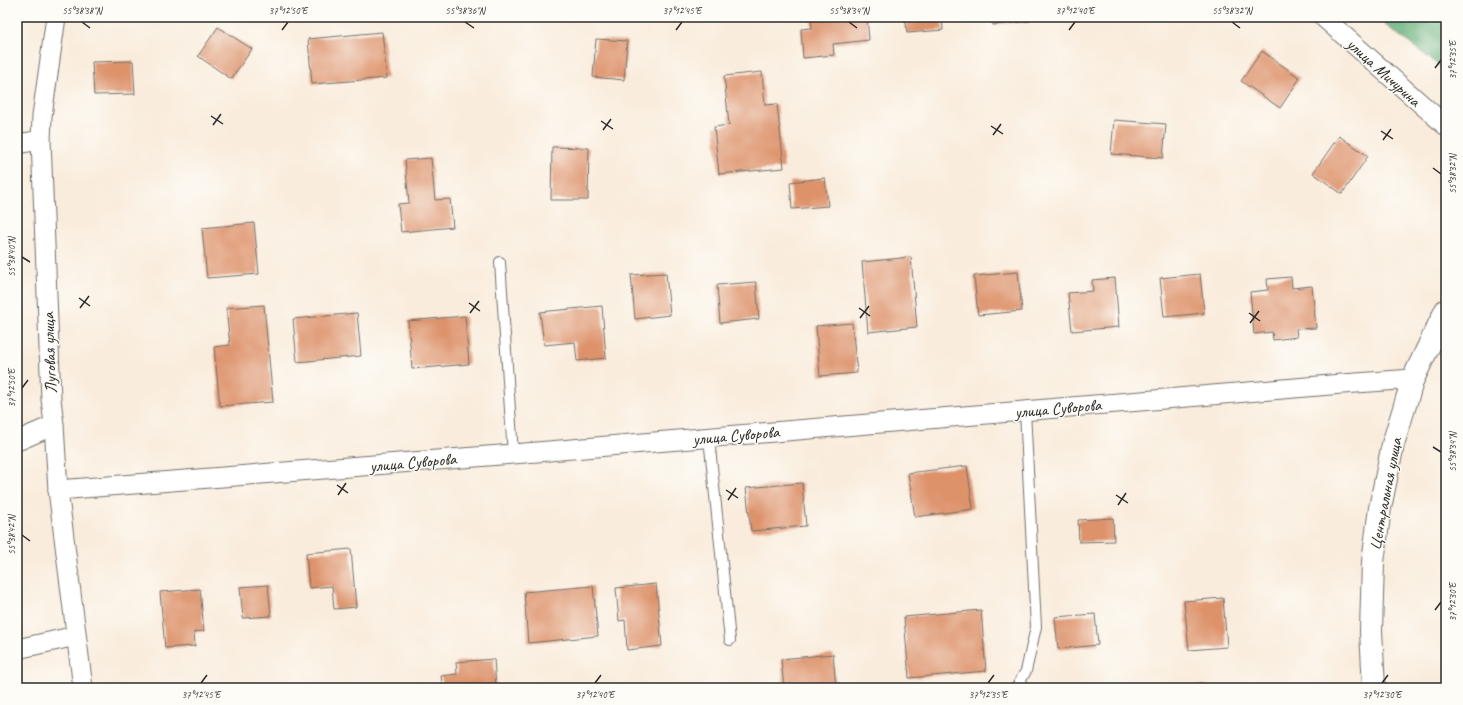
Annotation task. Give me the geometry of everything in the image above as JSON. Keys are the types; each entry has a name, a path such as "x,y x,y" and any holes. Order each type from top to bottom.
{"street":[{"name":"Луговая улица","path":"56,17 42,116 41,140 51,400 58,490 82,688"},
{"name":"улица Мичурина","path":"1323,17 1446,126"},
{"path":"17,144 41,140"},
{"name":"Центральная улица","path":"1374,688 1371,632 1373,562 1380,508 1393,444 1413,379 1446,310"},
{"name":"улица Суворова","path":"58,490 710,438 1413,379"},
{"path":"17,441 54,425"},
{"path":"17,649 76,636"}],"lane":[{"path":"500,262 513,454"},
{"path":"1016,688 1026,671 1036,627 1026,411"},
{"path":"710,438 730,640"}],"green space":[{"path":"1375,17 1446,17 1446,71"}],"building":[{"path":"811,17 867,17 869,40 833,44 834,55 803,58 801,29 812,28"},
{"path":"905,17 942,17 943,30 907,33"},
{"path":"993,17 1029,17 1030,21 993,25"},
{"path":"218,27 252,49 231,79 198,56"},
{"path":"382,32 387,78 312,84 308,39"},
{"path":"596,39 627,41 624,80 593,77"},
{"path":"1262,51 1300,78 1280,108 1241,81"},
{"path":"133,61 135,94 94,95 92,62"},
{"path":"762,72 765,105 777,104 784,168 719,174 714,127 729,125 724,76"},
{"path":"1114,120 1166,124 1163,158 1111,154"},
{"path":"1339,136 1368,156 1342,194 1313,173"},
{"path":"552,147 589,148 588,200 551,200"},
{"path":"431,158 435,200 450,199 453,227 401,232 398,204 409,203 405,160"},
{"path":"825,178 828,206 792,209 790,182"},
{"path":"254,223 259,274 207,278 202,228"},
{"path":"911,257 917,327 868,332 862,262"},
{"path":"1018,272 1022,311 978,315 974,276"},
{"path":"666,273 670,315 635,319 631,275"},
{"path":"1200,274 1204,313 1164,317 1160,278"},
{"path":"1291,277 1292,288 1312,286 1316,328 1296,329 1297,337 1273,340 1272,332 1254,334 1250,292 1268,290 1267,279"},
{"path":"1115,278 1119,327 1072,331 1068,293 1093,291 1092,280"},
{"path":"756,282 759,319 720,323 717,285"},
{"path":"264,305 273,402 220,406 214,347 230,345 226,308"},
{"path":"602,306 606,358 577,361 575,342 544,345 540,312"},
{"path":"357,313 361,356 297,362 293,319"},
{"path":"465,316 469,364 412,369 408,321"},
{"path":"852,323 857,373 820,376 816,326"},
{"path":"967,466 973,509 915,517 908,473"},
{"path":"802,483 806,526 751,531 746,488"},
{"path":"1113,518 1114,541 1079,542 1078,520"},
{"path":"351,549 356,607 334,609 332,586 309,588 306,553"},
{"path":"656,584 662,646 627,650 625,620 619,621 616,588"},
{"path":"268,585 271,616 243,618 240,587"},
{"path":"593,586 598,636 528,643 524,592"},
{"path":"200,589 204,631 194,632 195,646 165,648 160,592"},
{"path":"1223,598 1227,647 1189,650 1184,601"},
{"path":"981,610 986,671 909,678 904,617"},
{"path":"1095,614 1098,645 1058,649 1055,617"},
{"path":"833,654 836,688 784,688 781,659"},
{"path":"494,659 496,688 443,688 441,676 457,674 456,662"},
{"path":"1206,685 1206,688 1182,687"}]}
